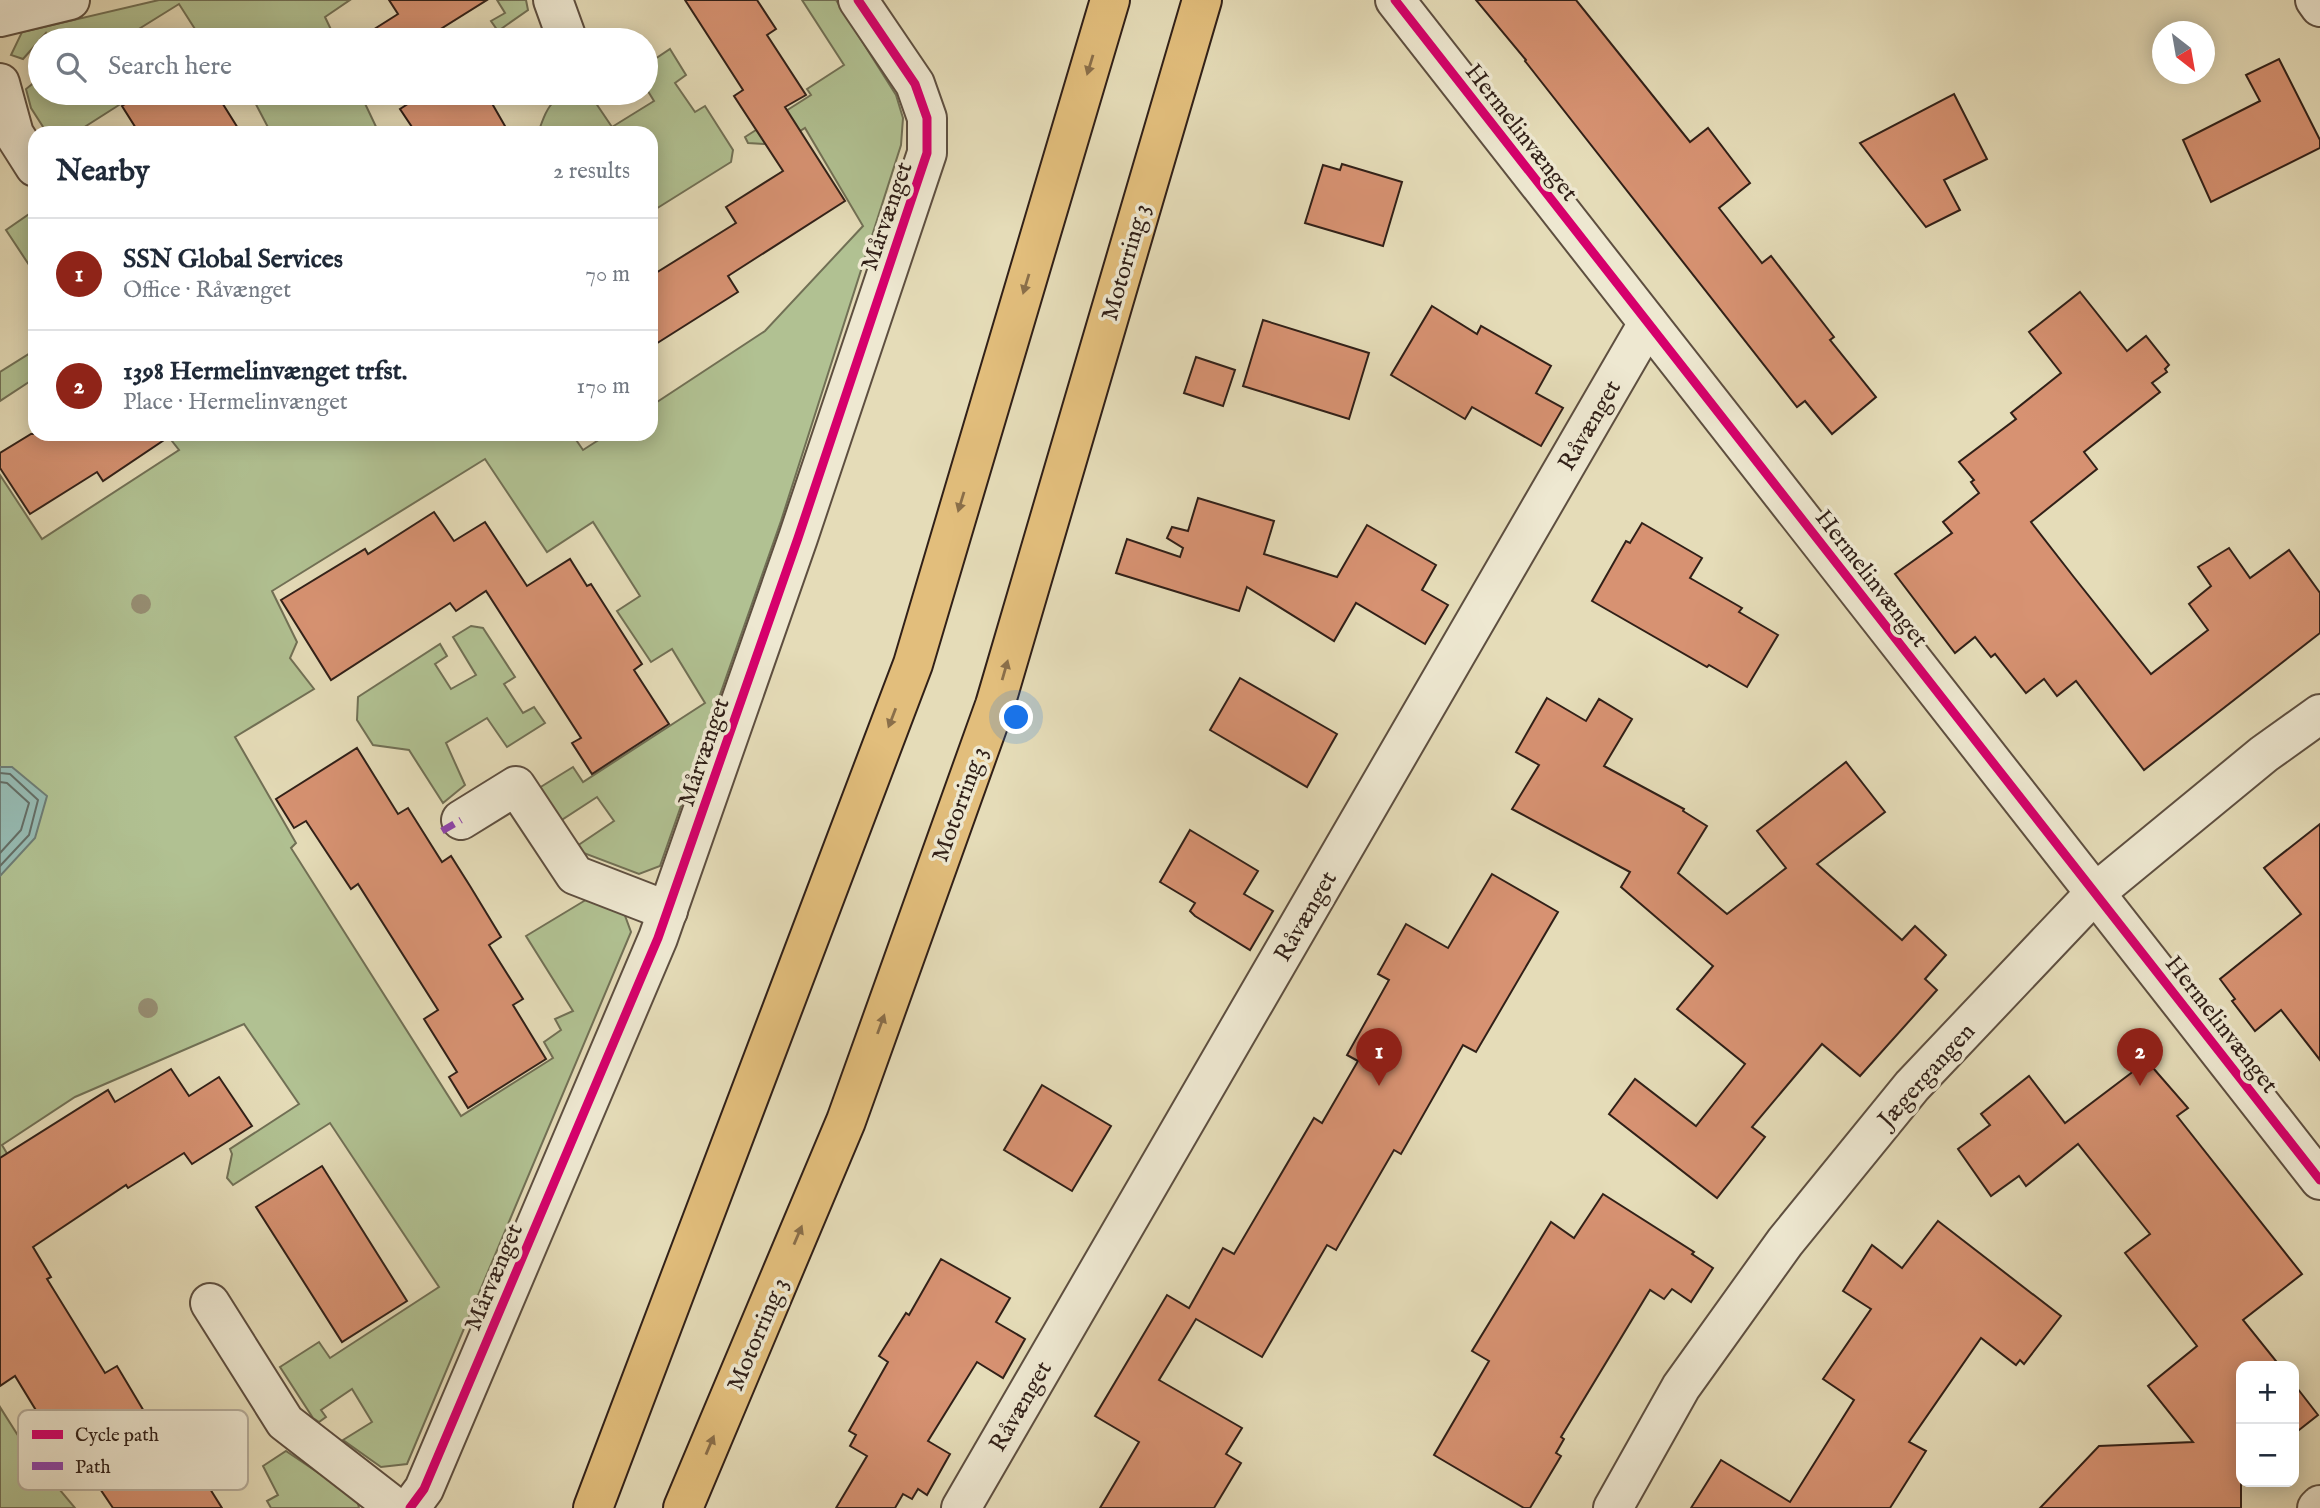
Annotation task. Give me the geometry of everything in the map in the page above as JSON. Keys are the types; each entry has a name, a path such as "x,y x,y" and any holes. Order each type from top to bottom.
{"highway":[{"path":"593,1508 913,664 1110,0"},
{"name":"Motorring 3","path":"683,1508 846,1121 995,705 1202,0"}],"street":[{"path":"0,17 70,0"},
{"path":"553,0 563,28"},
{"name":"Mårvænget","path":"410,1508 424,1489 658,938 802,525 927,153 928,118 915,84 858,0"},
{"name":"Hermelinvænget","path":"1395,0 2320,1180"},
{"path":"2315,0 2320,7"},
{"path":"0,83 14,134 28,156"},
{"name":"Råvænget","path":"961,1508 1648,323"},
{"name":"Jægergangen","path":"1613,1508 1681,1387 1785,1242 1912,1086 2095,893 2264,754 2320,714"},
{"path":"461,820 516,786 575,875 668,911"},
{"path":"210,1303 285,1422 396,1508"}],"green space":[{"path":"159,0 350,0 325,17 330,28 194,28 179,4 140,28 39,28"},
{"path":"497,0 526,0 528,10 502,28 496,28 491,21 505,13"},
{"path":"802,0 836,0 896,95 903,118 901,145 781,521 660,866 639,874 581,852 577,846 614,821 597,797 560,821 539,788 573,767 583,782 705,703 672,649 651,662 617,611 640,596 593,522 547,552 485,459 272,591 297,642 290,658 314,689 235,737 296,843 291,848 461,1116 553,1058 544,1042 561,1030 555,1019 573,1011 526,936 589,898 624,913 631,932 407,1464 381,1467 343,1440 372,1422 352,1389 321,1410 326,1417 319,1422 313,1418 280,1367 319,1342 330,1358 439,1287 330,1123 233,1185 227,1178 232,1154 230,1149 299,1104 244,1024 75,1097 2,1145 31,1194 0,1214 0,475 42,539 179,450 172,441 577,441 583,450 597,441 658,441 658,401 765,331 863,226 805,128 789,138 785,132 764,144 748,143 745,137 811,95 807,89 844,65"},
{"path":"28,31 28,53 23,59 11,55 22,32"},
{"path":"670,49 686,75 675,83 695,112 705,106 733,150 731,162 658,208 658,126 614,126 648,105 658,105 658,57"},
{"path":"30,105 119,105 86,126 43,126"},
{"path":"256,105 366,105 376,126 267,126"},
{"path":"551,105 597,105 611,126 541,126"},
{"path":"28,215 28,263 6,230"},
{"path":"28,354 28,383 0,401 0,372"},
{"path":"471,626 483,628 515,677 504,684 523,713 534,707 545,723 507,747 487,718 446,743 465,785 443,803 409,750 373,745 357,720 358,697 440,644 447,656 435,664 451,689 476,675 453,637"},
{"path":"0,1407 18,1436 18,1490 60,1490 75,1508 0,1508"},
{"path":"286,1451 357,1499 359,1508 271,1508 267,1501 278,1495 263,1466"}],"water":[{"path":"0,767 12,767 47,796 35,838 0,876"}],"building":[{"path":"389,0 487,0 442,28 376,28 398,14"},
{"path":"685,0 757,0 776,29 767,35 806,95 785,107 845,201 728,276 738,292 658,343 658,272 736,223 726,207 783,171 734,96 743,90"},
{"path":"1476,0 1576,0 1690,142 1708,128 1750,183 1719,208 1762,263 1771,256 1834,337 1830,340 1876,397 1832,434 1805,401 1797,407 1526,60"},
{"path":"2279,59 2320,140 2320,148 2211,202 2183,140 2260,101 2246,75"},
{"path":"1954,94 1987,159 1944,180 1960,210 1926,227 1860,143"},
{"path":"224,105 237,126 135,126 122,106"},
{"path":"406,105 493,105 505,126 411,126 400,109"},
{"path":"1342,164 1402,182 1383,246 1305,223 1323,165 1340,170"},
{"path":"2080,292 2127,351 2146,336 2169,365 2165,369 2167,372 2152,383 2160,392 2084,452 2097,469 2031,522 2151,674 2208,630 2189,604 2211,586 2198,567 2229,548 2250,578 2289,550 2320,593 2320,633 2144,770 2076,681 2057,696 2044,679 2026,693 1995,654 1991,657 1975,637 1955,653 1895,574 1952,533 1943,522 1979,493 1971,482 1974,480 1959,462 2016,419 2011,413 2061,373 2029,332"},
{"path":"1432,306 1477,334 1481,326 1551,366 1536,393 1563,408 1541,446 1472,407 1465,419 1391,375"},
{"path":"1263,320 1369,353 1349,419 1243,386"},
{"path":"1196,357 1235,370 1223,406 1184,393"},
{"path":"28,436 28,441 163,441 103,481 97,472 30,514 0,468 0,453"},
{"path":"1198,498 1274,521 1264,554 1337,577 1367,525 1436,565 1422,590 1448,605 1425,644 1356,603 1334,641 1247,587 1239,611 1116,573 1127,539 1180,557 1183,548 1167,538 1172,527 1188,531"},
{"path":"434,512 454,541 485,522 527,586 570,559 587,586 591,584 642,664 634,670 669,724 592,774 572,743 581,738 486,591 456,611 450,603 331,680 281,600 365,549 368,554"},
{"path":"1642,523 1702,558 1690,578 1742,608 1739,612 1778,635 1747,687 1592,601 1626,541 1630,543"},
{"path":"1240,678 1337,734 1307,787 1210,730"},
{"path":"1547,698 1586,721 1599,699 1632,719 1604,766 1684,809 1683,811 1707,826 1678,873 1727,914 1786,868 1757,831 1846,762 1885,812 1817,864 1902,940 1915,926 1946,955 1925,979 1937,990 1860,1076 1822,1044 1752,1127 1765,1137 1717,1198 1609,1114 1635,1079 1696,1126 1745,1064 1677,1009 1713,966 1621,887 1630,872 1512,809 1539,765 1516,752"},
{"path":"357,748 398,814 408,808 442,862 451,856 501,937 489,945 523,999 513,1005 546,1059 468,1108 449,1077 457,1072 424,1019 438,1010 358,884 351,889 306,821 294,828 276,799"},
{"path":"2320,824 2320,1060 2281,1010 2255,1031 2232,1001 2235,999 2220,979 2301,914 2264,868"},
{"path":"1190,830 1258,871 1244,894 1273,911 1250,950 1195,916 1190,911 1195,903 1160,882"},
{"path":"1492,874 1558,912 1476,1052 1463,1045 1401,1154 1394,1150 1336,1250 1327,1245 1262,1357 1196,1319 1159,1380 1242,1428 1226,1454 1241,1463 1214,1508 1100,1508 1139,1442 1095,1416 1167,1295 1189,1308 1223,1248 1234,1254 1314,1118 1322,1123 1358,1061 1347,1055 1389,980 1378,974 1406,924 1448,948"},
{"path":"2147,1061 2188,1108 2177,1116 2302,1274 2243,1320 2276,1361 2236,1361 2236,1487 2241,1487 2241,1508 2040,1508 2099,1446 2193,1442 2148,1386 2197,1346 2125,1253 2150,1234 2078,1144 2026,1186 2019,1176 1991,1196 1958,1149 1990,1125 1981,1114 2029,1076 2065,1123"},
{"path":"171,1069 189,1096 219,1077 252,1126 192,1164 184,1153 128,1188 126,1185 33,1247 51,1277 47,1279 105,1373 117,1366 143,1410 36,1410 15,1376 0,1386 0,1158 108,1090 115,1102"},
{"path":"1042,1085 1111,1126 1072,1191 1004,1150"},
{"path":"322,1166 407,1301 342,1342 256,1207"},
{"path":"1603,1194 1694,1252 1692,1254 1713,1268 1691,1302 1672,1289 1664,1299 1650,1290 1561,1437 1564,1439 1556,1453 1561,1456 1530,1508 1524,1508 1434,1455 1489,1361 1472,1351 1551,1222 1574,1238"},
{"path":"1938,1221 2061,1316 2024,1364 2020,1360 2016,1365 1981,1338 1909,1442 1926,1451 1890,1508 1691,1508 1721,1460 1790,1502 1854,1400 1823,1379 1871,1309 1843,1291 1872,1245 1902,1268"},
{"path":"941,1259 1010,1298 996,1322 1025,1339 1003,1378 977,1362 928,1441 950,1454 927,1495 918,1489 912,1499 903,1494 895,1508 836,1508 867,1456 850,1446 856,1435 849,1431 888,1362 879,1356 906,1313 909,1315"},
{"path":"2299,1390 2318,1415 2299,1430"},
{"path":"101,1490 211,1490 222,1508 113,1508"}],"marked path":[{"path":"442,831 461,820"}],"cycle path":[{"path":"410,1508 424,1489 658,938 798,538 927,153 927,118 915,84 858,0"},
{"path":"1395,0 2320,1180"}],"place":[{"name":"SSN Global Services","path":"1379,1086"},
{"name":"1398 Hermelinvænget trfst.","path":"2140,1086"}]}
